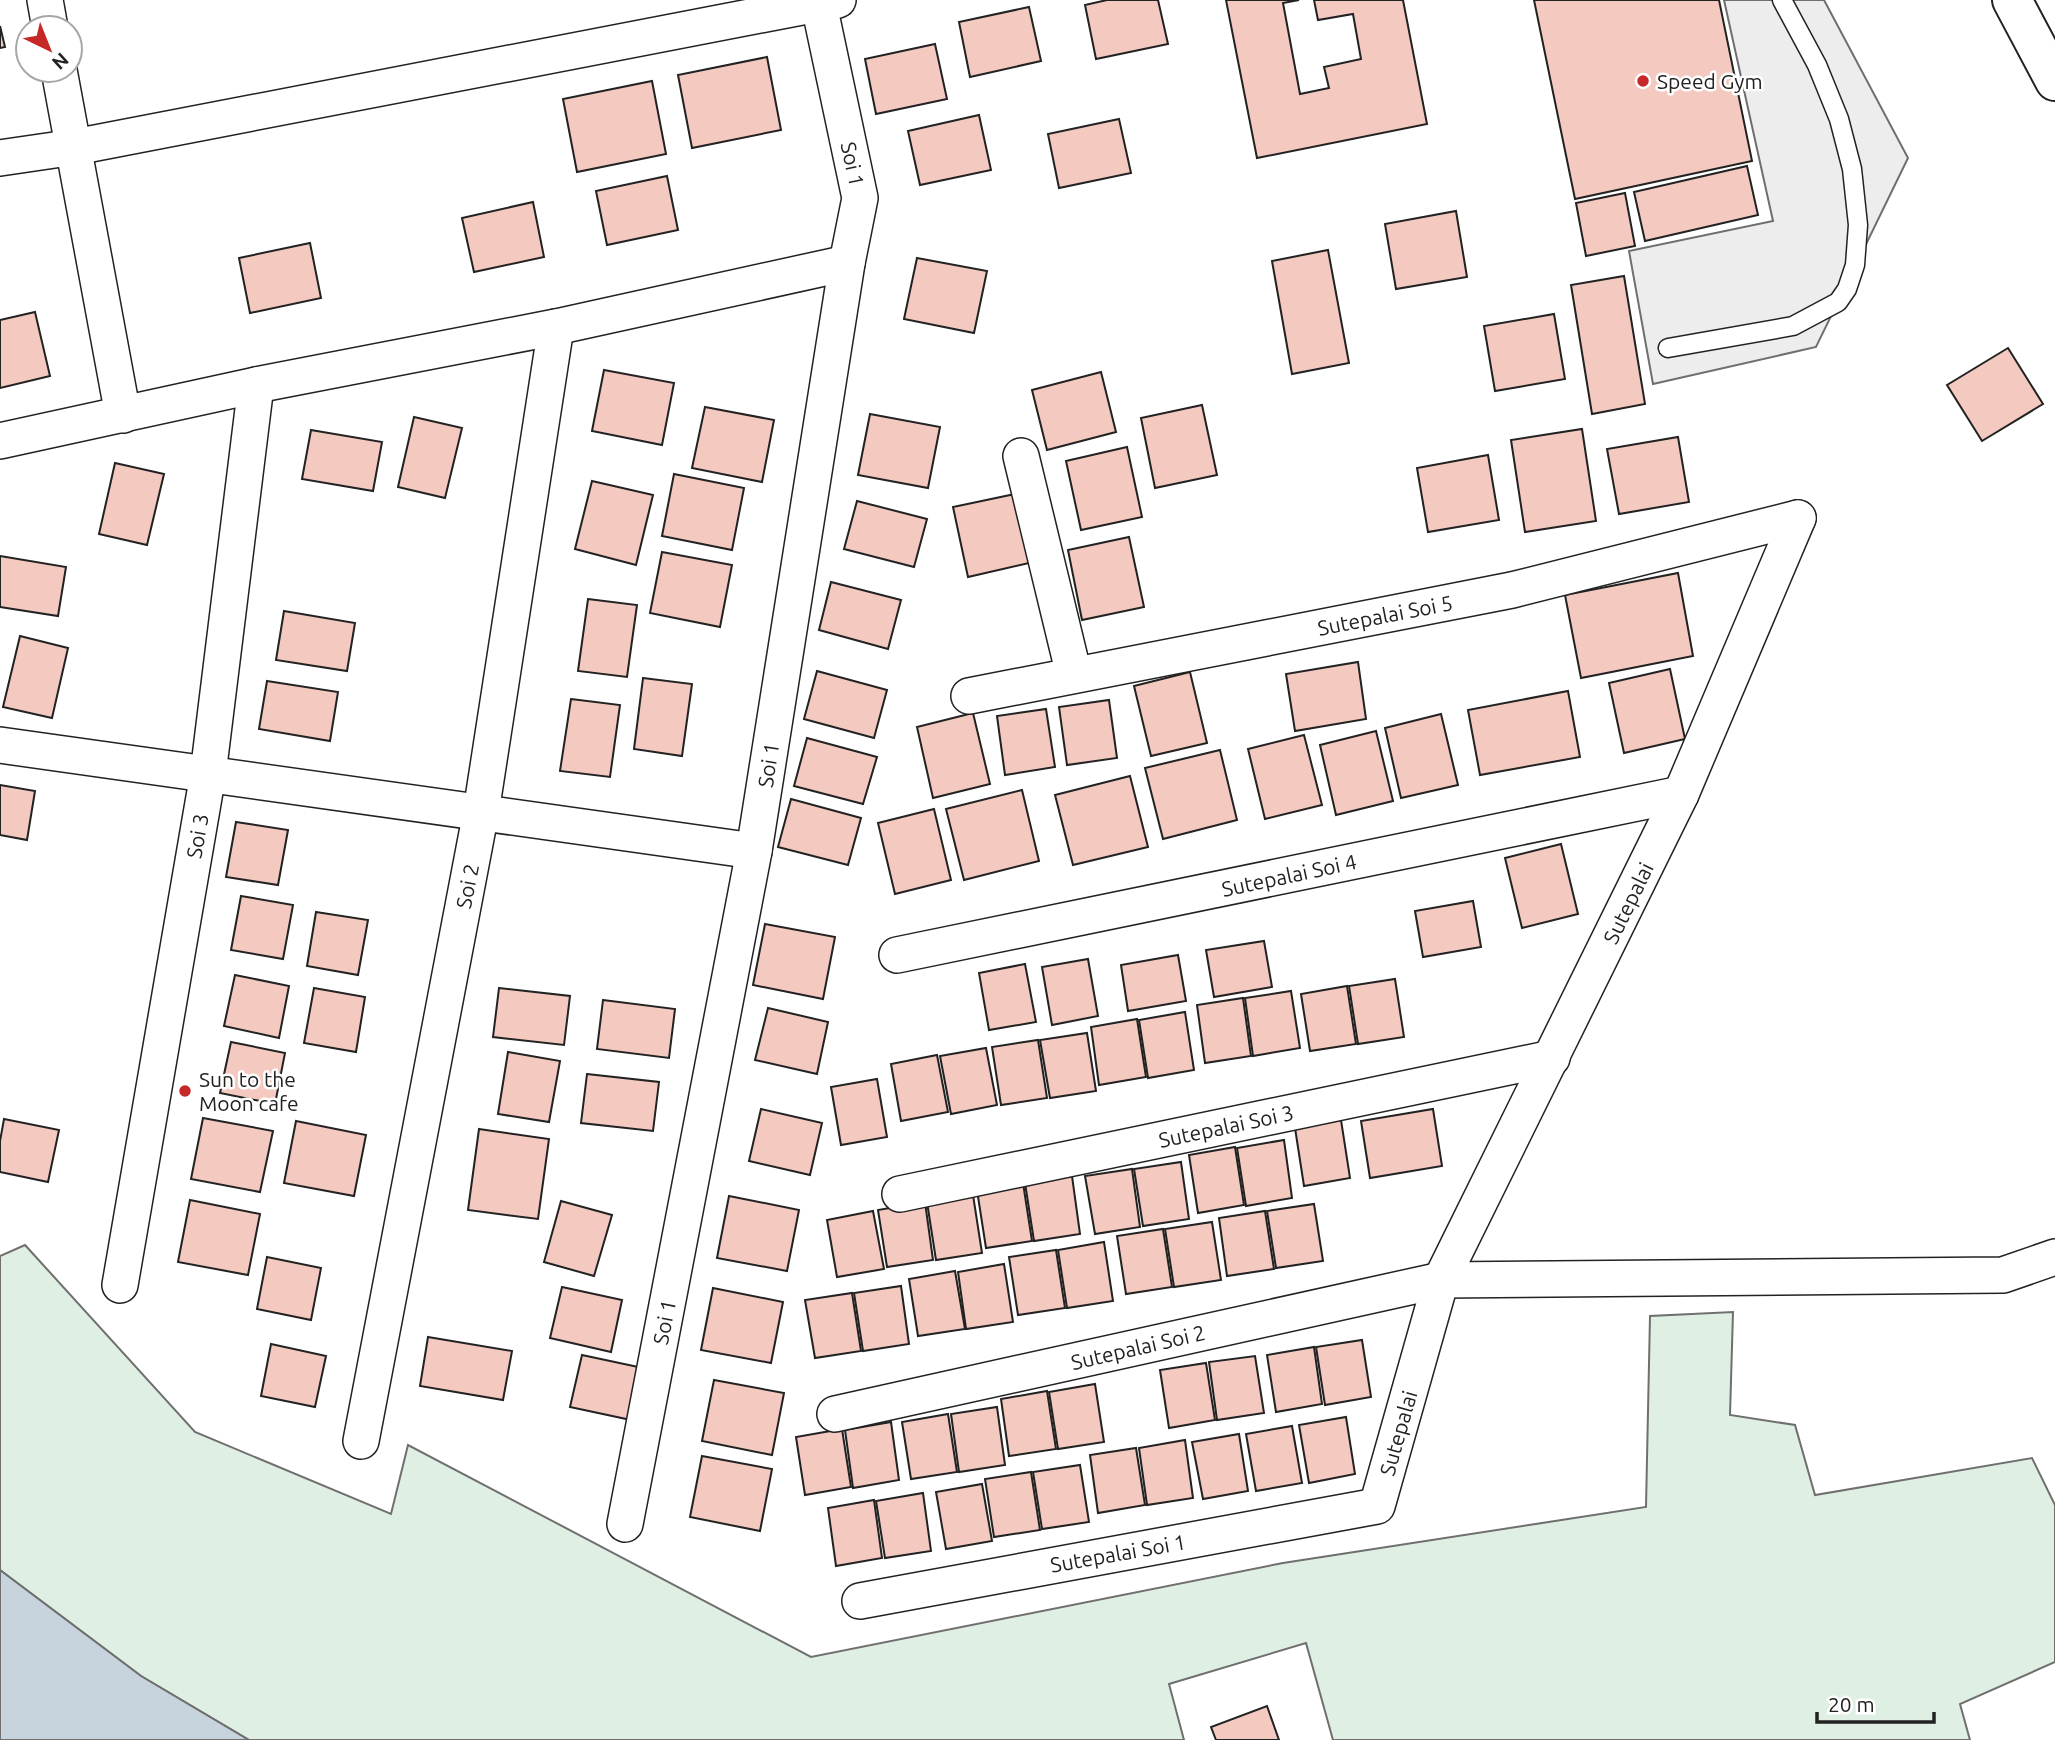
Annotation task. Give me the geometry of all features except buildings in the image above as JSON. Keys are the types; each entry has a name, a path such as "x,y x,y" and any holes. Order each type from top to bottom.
{"main road":[{"path":"2012,0 2055,81"}],"street":[{"path":"0,158 75,147 825,1"},
{"name":"Soi 1","path":"625,1524 754,851 847,263 860,198 825,1"},
{"path":"62,84 124,415"},
{"path":"0,441 257,385 556,327 847,263"},
{"name":"Soi 2","path":"361,1441 481,812 556,327"},
{"name":"Soi 3","path":"120,1285 208,774 257,385"},
{"path":"1021,456 1074,675"},
{"name":"Sutepalai Soi 5","path":"969,696 1512,590 1798,518"},
{"name":"Sutepalai","path":"1377,1506 1441,1280 1681,794 1798,518"},
{"path":"0,745 754,851"},
{"name":"Sutepalai Soi 4","path":"897,955 1681,794"},
{"name":"Sutepalai Soi 3","path":"900,1194 1552,1058"},
{"path":"1441,1280 2003,1275 2055,1257"},
{"name":"Sutepalai Soi 2","path":"835,1414 1441,1280"},
{"name":"Sutepalai Soi 1","path":"859,1601 1377,1506"}],"lane":[{"path":"1668,348 1793,327 1838,302 1847,289 1855,265 1858,225 1852,169 1839,119 1817,65 1782,0"}],"green space":[{"path":"25,1245 195,1432 391,1514 408,1445 811,1657 1283,1563 1646,1507 1650,1316 1733,1312 1730,1415 1795,1425 1815,1495 2032,1458 2055,1505 2055,1662 1960,1704 1970,1740 1333,1740 1306,1643 1169,1684 1184,1740 249,1740 141,1676 0,1570 0,1256"}],"shaded area":[{"path":"1724,0 1824,0 1908,158 1816,347 1653,384 1629,251 1773,221"},
{"path":"0,1570 141,1676 249,1740 0,1740"}],"place":[{"name":"Speed Gym","path":"1643,81"},
{"name":"Sun to the Moon cafe","path":"185,1091"}]}
